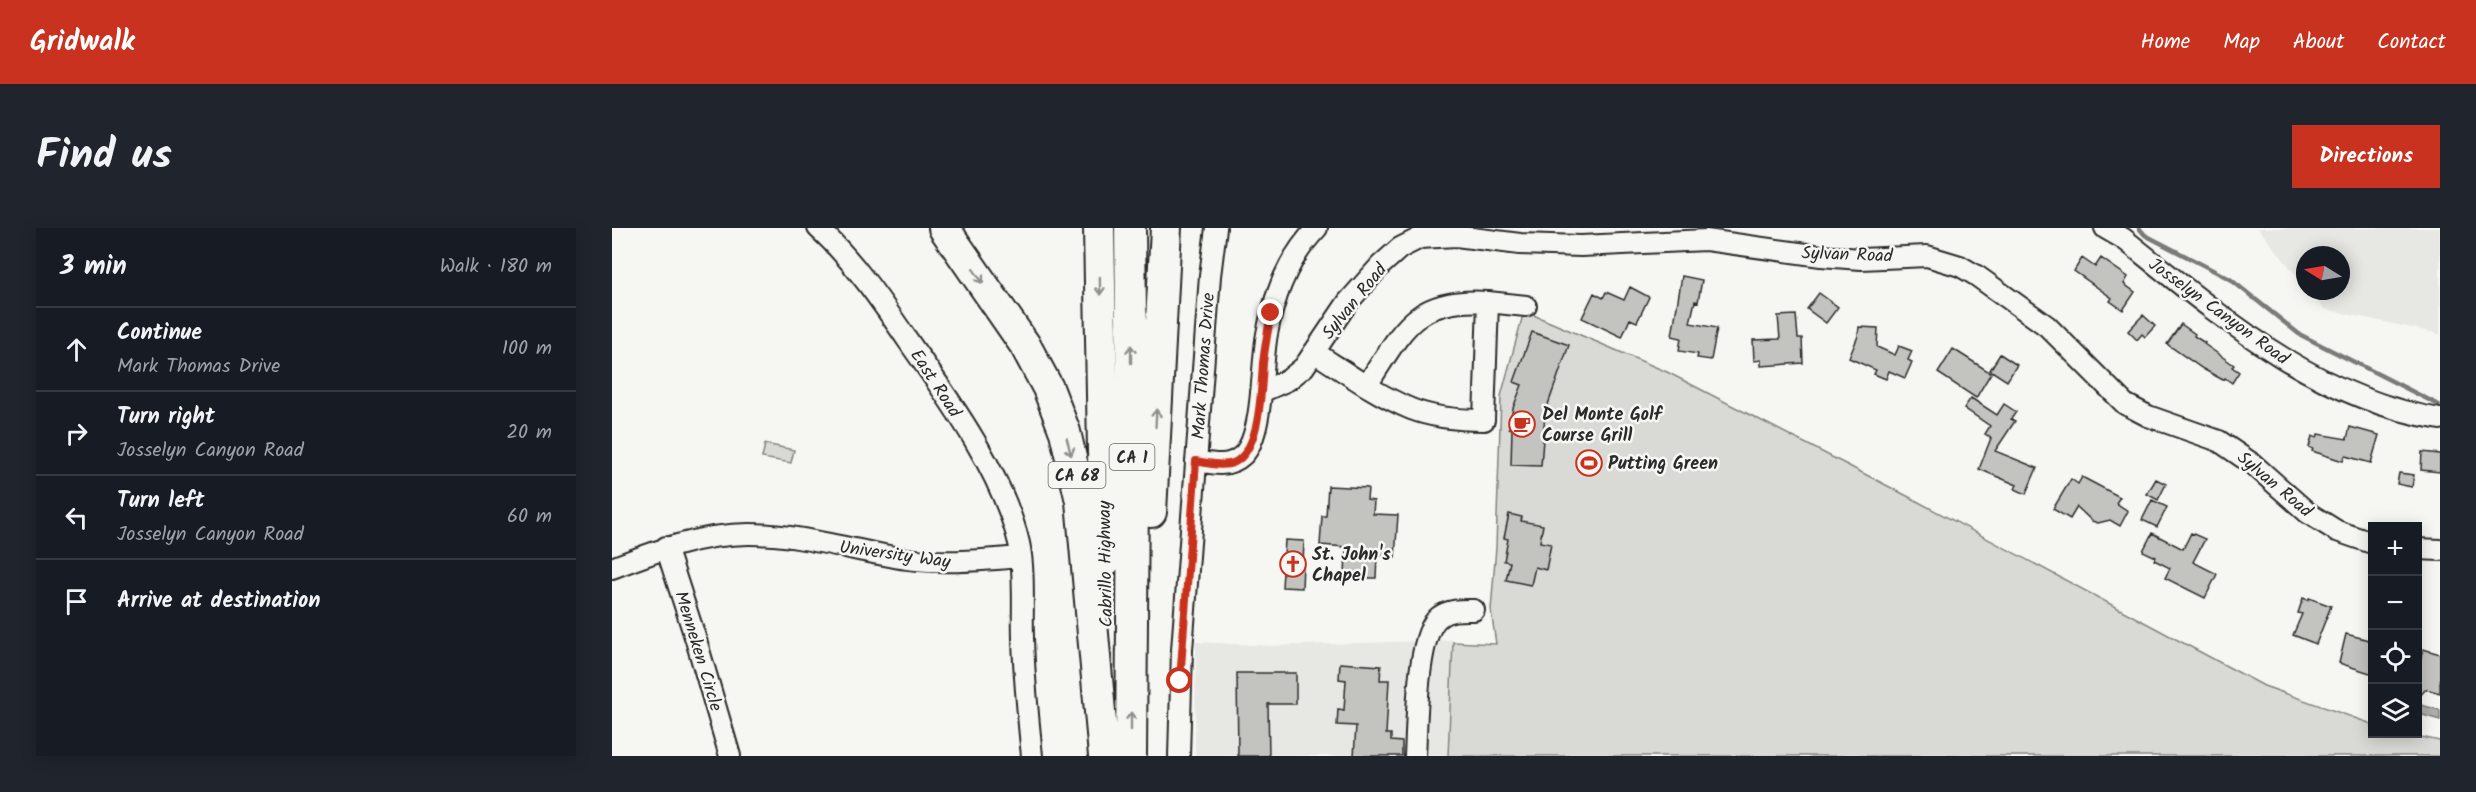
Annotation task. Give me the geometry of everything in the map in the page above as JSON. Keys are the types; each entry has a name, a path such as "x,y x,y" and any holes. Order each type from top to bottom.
{"highway":[{"name":"CA 68","path":"944,228 1029,352 1048,388 1065,432 1081,501 1105,756"},
{"name":"Cabrillo Highway","path":"1099,228 1105,756"},
{"name":"Cabrillo Highway","path":"1130,228 1133,489 1131,756"},
{"path":"1131,685 1150,536 1166,228"}],"street":[{"name":"East Road","path":"818,228 837,246 887,310 942,390 991,471 1003,496 1016,533 1020,557"},
{"name":"Mark Thomas Drive","path":"1179,756 1181,665 1216,228"},
{"path":"1196,461 1219,465 1233,463 1245,453 1253,436 1261,392 1266,336 1280,287 1291,262 1317,228"},
{"name":"Josselyn Canyon Road","path":"2105,228 2124,239 2235,326 2304,372 2401,412 2440,418"},
{"name":"Sylvan Road","path":"1261,392 1288,380 1304,367 1348,302 1381,265 1400,248 1420,238 1456,236 1520,244 1581,246 1707,240 1821,256 1861,259 1927,256 1960,266 2047,326 2125,404 2148,416 2205,434 2219,441 2254,465 2308,513 2337,531 2368,541"},
{"path":"1367,385 1393,345 1424,312 1451,302 1488,302 1526,306"},
{"path":"1314,352 1411,409 1438,416 1484,420 1488,302"},
{"name":"University Way","path":"612,568 666,547 748,534 786,537 927,561 971,562 1020,557"},
{"name":"Menneken Circle","path":"666,547 730,756"},
{"path":"2422,549 2440,550"},
{"path":"1020,557 1025,690 1032,756"},
{"path":"1415,756 1422,656 1430,628 1439,617 1452,611 1474,610"}],"shaded area":[{"path":"2258,228 2440,228 2440,334 2324,309 2316,300 2350,300 2350,246 2296,246 2296,275"},
{"path":"1524,311 1667,372 1911,498 2264,686 2368,723 2368,738 2422,737 2440,741 2440,756 1448,756 1453,642 1496,644 1491,610 1496,547 1501,396"},
{"path":"765,444 794,450 791,463 762,458"},
{"path":"1453,640 1447,756 1195,756 1196,642 1271,646"},
{"path":"2422,705 2440,710 2440,720 2422,715"}],"building":[{"path":"2082,258 2095,267 2101,258 2128,277 2124,284 2135,292 2123,310 2110,301 2112,298 2074,271"},
{"path":"1682,276 1702,280 1698,302 1695,301 1690,323 1717,328 1711,360 1697,358 1698,354 1679,351 1681,338 1672,336"},
{"path":"1630,287 1649,297 1637,322 1630,319 1622,337 1582,318 1594,293 1603,298 1606,292 1624,300"},
{"path":"1819,293 1838,307 1826,323 1807,309"},
{"path":"1796,315 1798,338 1802,338 1803,363 1761,366 1761,360 1754,361 1753,340 1780,339 1778,316"},
{"path":"2143,315 2155,326 2145,337 2142,334 2137,340 2128,331"},
{"path":"2181,324 2234,365 2232,367 2239,372 2232,383 2203,369 2167,344"},
{"path":"1859,327 1878,328 1877,347 1895,355 1899,346 1912,351 1908,360 1912,362 1905,378 1889,371 1886,379 1874,374 1876,370 1849,358 1858,336"},
{"path":"1532,332 1569,345 1545,413 1541,466 1511,465 1512,429 1509,428 1513,408 1522,385 1514,382"},
{"path":"1953,349 1991,373 1976,398 1938,373"},
{"path":"2000,354 2017,365 2007,381 1990,370"},
{"path":"1971,398 1997,415 2004,404 2016,412 2011,419 2015,421 1995,451 2037,468 2026,494 2015,489 2017,485 1979,469 1991,438 1985,434 1990,426 1964,408"},
{"path":"2350,427 2379,435 2371,463 2345,456 2343,461 2312,451 2313,449 2309,447 2312,436 2317,438 2318,434 2347,439"},
{"path":"2422,452 2440,454 2440,472 2421,470"},
{"path":"2399,473 2414,475 2412,487 2397,484"},
{"path":"2082,477 2120,497 2116,503 2128,511 2120,526 2110,520 2098,523 2092,521 2077,507 2070,519 2053,509 2071,479 2078,484"},
{"path":"2156,479 2166,484 2158,500 2147,494"},
{"path":"1328,486 1368,488 1367,500 1374,501 1373,514 1398,515 1395,557 1377,556 1376,578 1345,578 1346,547 1320,545 1322,516 1326,516"},
{"path":"2152,500 2167,507 2157,527 2142,520"},
{"path":"1509,514 1522,517 1521,521 1543,525 1540,542 1551,544 1546,570 1535,567 1531,585 1506,580 1510,562 1504,561 1508,539 1504,538"},
{"path":"2152,533 2183,549 2191,533 2205,539 2193,562 2217,574 2205,598 2165,578 2170,568 2154,560 2156,557 2143,551"},
{"name":"St. John's Chapel","path":"1285,540 1304,541 1302,588 1282,587"},
{"path":"2303,598 2331,606 2316,644 2293,635 2302,614 2298,613"},
{"path":"2346,634 2368,640 2368,672 2339,663"},
{"path":"2423,649 2440,654 2440,693 2426,689 2422,694"},
{"path":"1340,663 1381,666 1380,680 1389,680 1386,734 1391,734 1391,741 1402,742 1402,756 1354,756 1356,726 1337,725 1338,709 1344,710 1346,680 1339,679"},
{"path":"1237,673 1296,673 1296,704 1268,704 1269,756 1238,756"}],"waterway":[{"path":"2139,228 2145,235 2230,279 2299,334 2439,405"}],"place":[{"name":"Del Monte Golf Course Grill","path":"1522,424"},
{"name":"Putting Green","path":"1589,463"},
{"name":"St. John's Chapel","path":"1293,564"}],"route":[{"path":"1180,681 1196,461 1219,465 1233,463 1245,453 1253,436 1258,414 1266,336 1271,313"}]}
